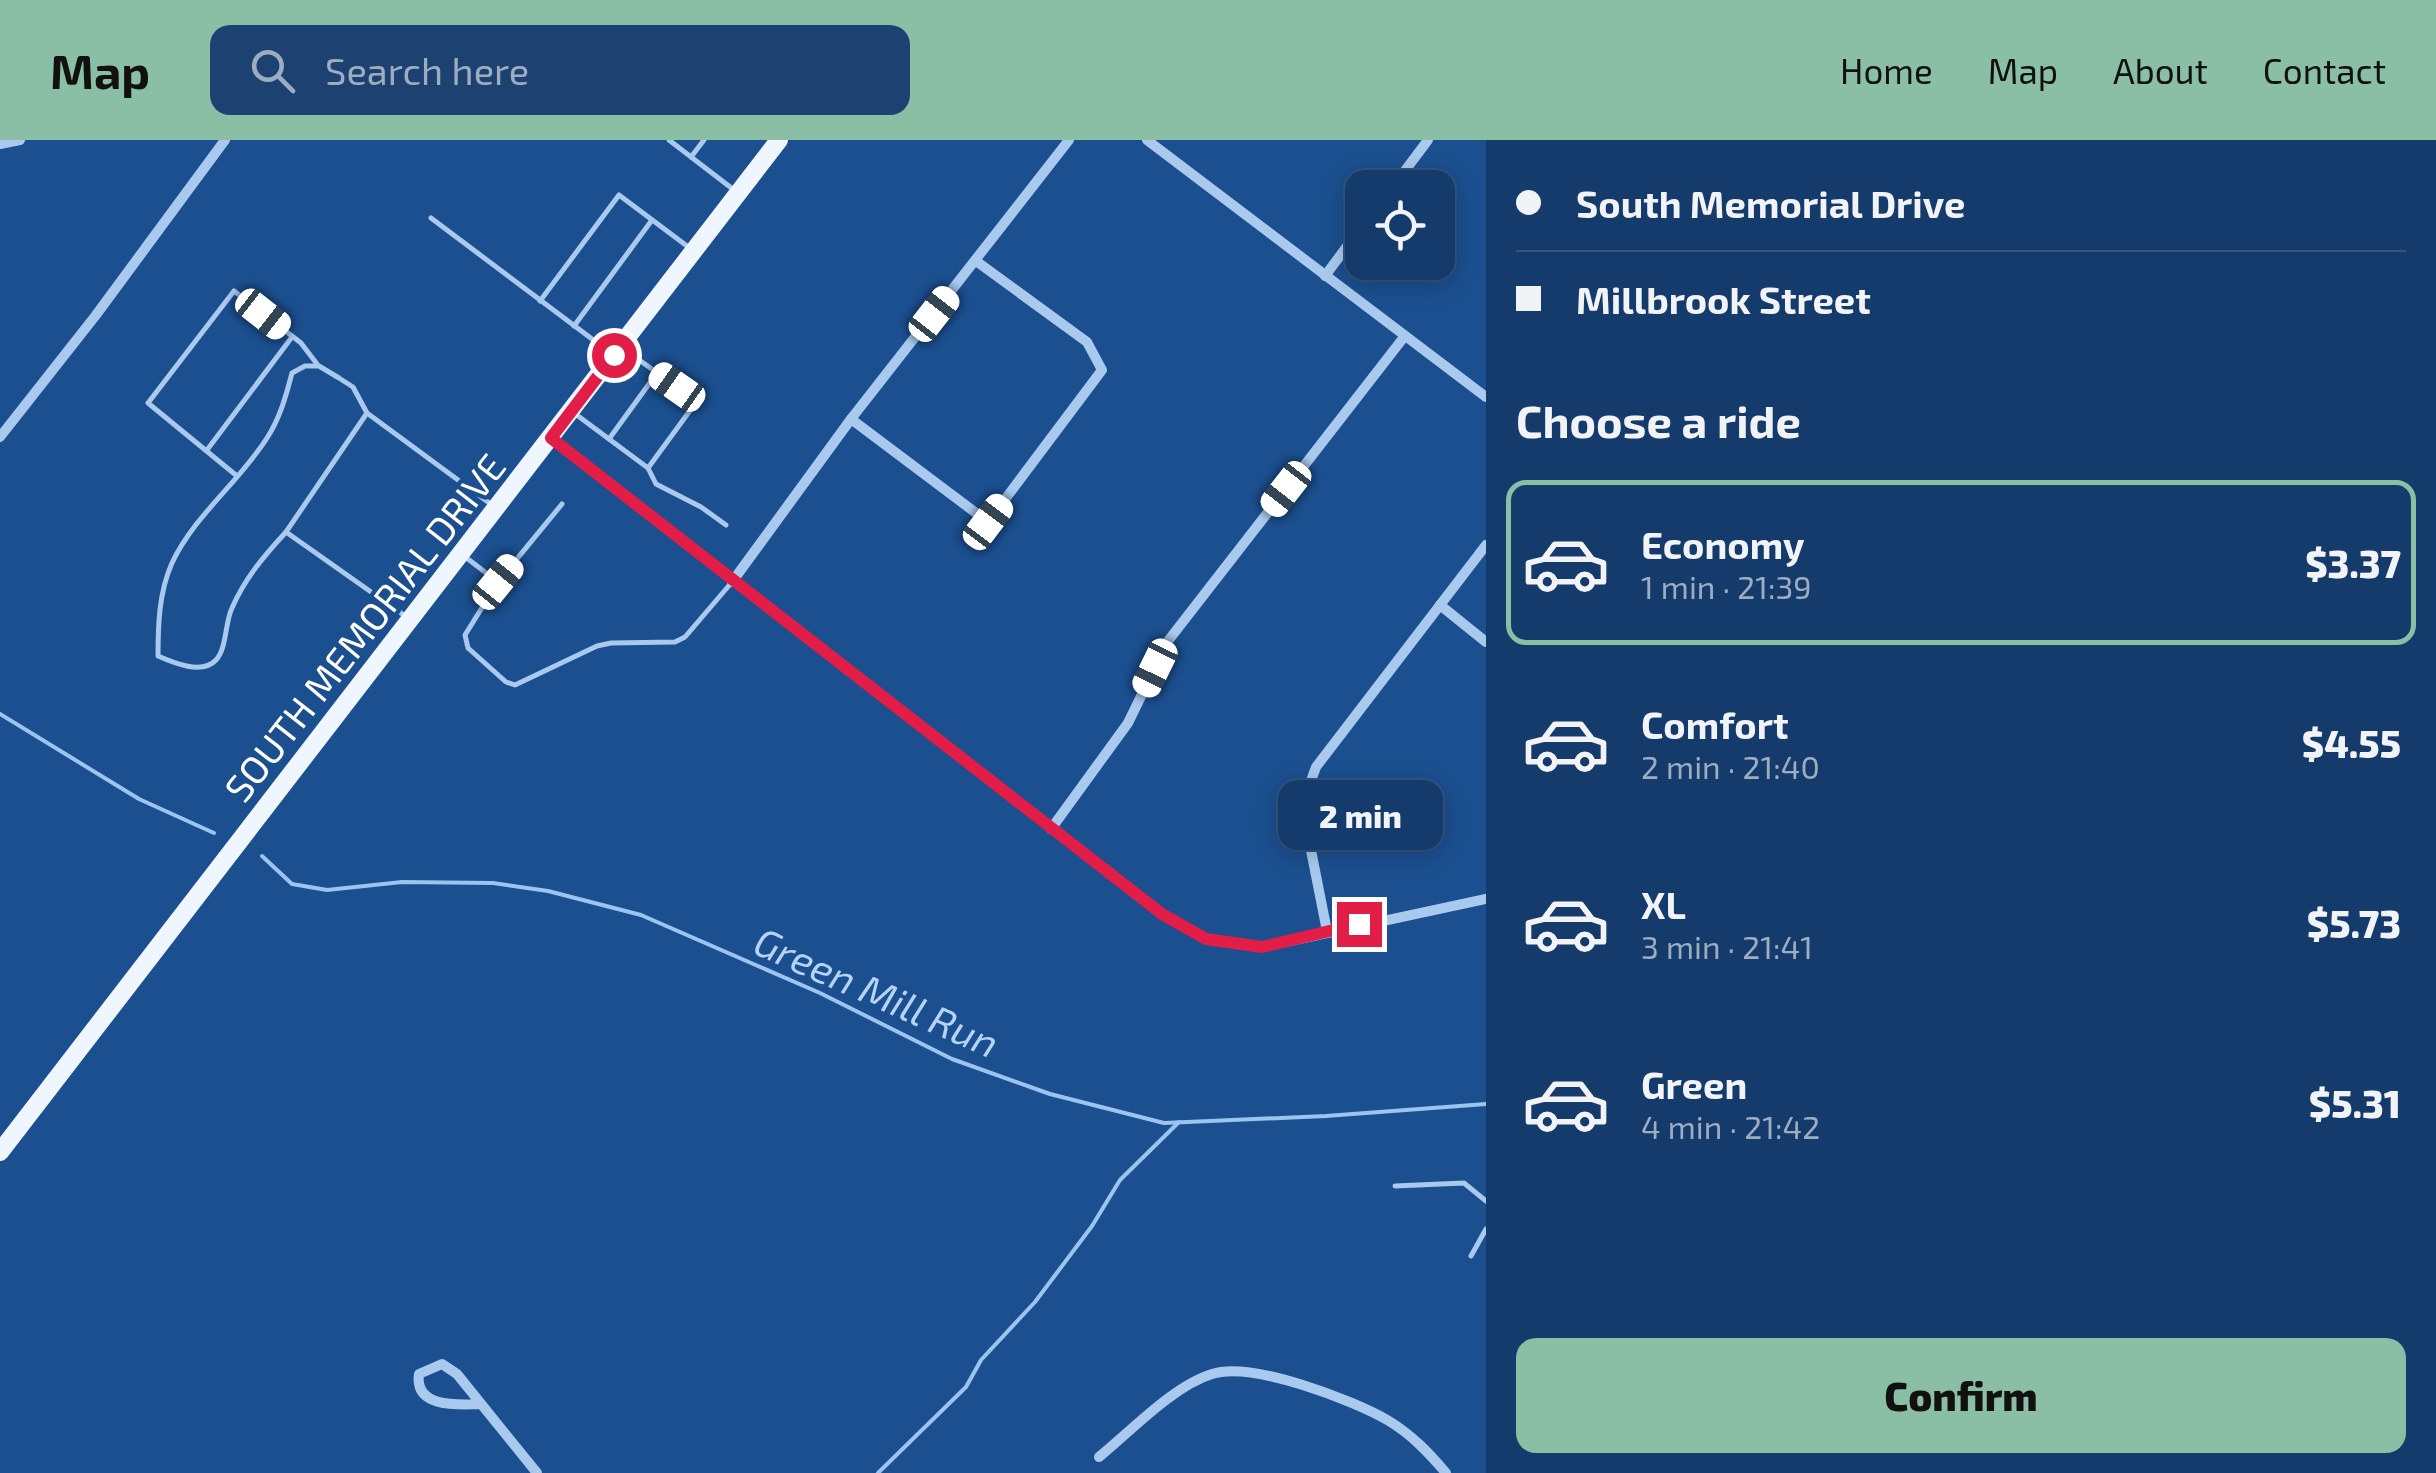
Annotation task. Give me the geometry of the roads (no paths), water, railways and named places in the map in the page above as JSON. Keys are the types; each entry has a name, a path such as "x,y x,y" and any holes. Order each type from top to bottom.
{"main road":[{"name":"SOUTH MEMORIAL DRIVE","path":"0,1152 780,140"}],"street":[{"path":"0,144 20,140"},
{"path":"0,437 225,140"},
{"path":"732,582 851,419 1069,140"},
{"path":"1147,140 1486,397"},
{"path":"1406,170 1428,140"},
{"path":"1325,276 1345,249"},
{"path":"851,419 988,522 1102,370 1087,342 976,261"},
{"path":"1051,829 1128,724 1168,641 1404,337"},
{"path":"551,438 1162,914 1206,939 1262,947 1486,899"},
{"path":"1327,931 1304,815 1316,767 1486,545"},
{"path":"1440,604 1486,642"},
{"path":"481,1404 438,1402 423,1395 418,1386 419,1374 442,1364 457,1374 538,1473"},
{"path":"1099,1457 1174,1395 1213,1373 1262,1372 1386,1420 1418,1442 1446,1473"}],"lane":[{"path":"669,140 738,193"},
{"path":"692,157 704,140"},
{"path":"540,301 619,195 695,251"},
{"path":"431,218 574,326 657,373 697,401 648,468"},
{"path":"574,326 652,220"},
{"path":"237,476 148,404 234,292 292,336 318,366 352,387 366,413 497,508"},
{"path":"206,451 292,336"},
{"path":"318,366 306,366 292,373 280,415 266,441 173,562 162,597 158,656 177,665 198,667 213,663 220,656 229,613 244,582 286,532 366,413"},
{"path":"609,439 657,373"},
{"path":"572,411 648,468 656,484 726,525"},
{"path":"562,504 498,582 464,640 495,674 515,685 597,646 675,642 685,637 732,582"},
{"path":"286,532 410,620"},
{"path":"461,554 498,582"},
{"path":"1395,1186 1464,1183 1486,1201"},
{"path":"1472,1256 1486,1230"}],"waterway":[{"name":"Green Mill Run","path":"0,714 139,799 214,833"},
{"name":"Green Mill Run","path":"262,856 292,884 327,890 402,882 493,883 548,891 641,915 820,993 952,1059 1050,1094 1164,1123 1486,1104"},
{"path":"878,1473 966,1387 981,1360 1035,1302 1092,1226 1120,1180 1179,1122"}]}
